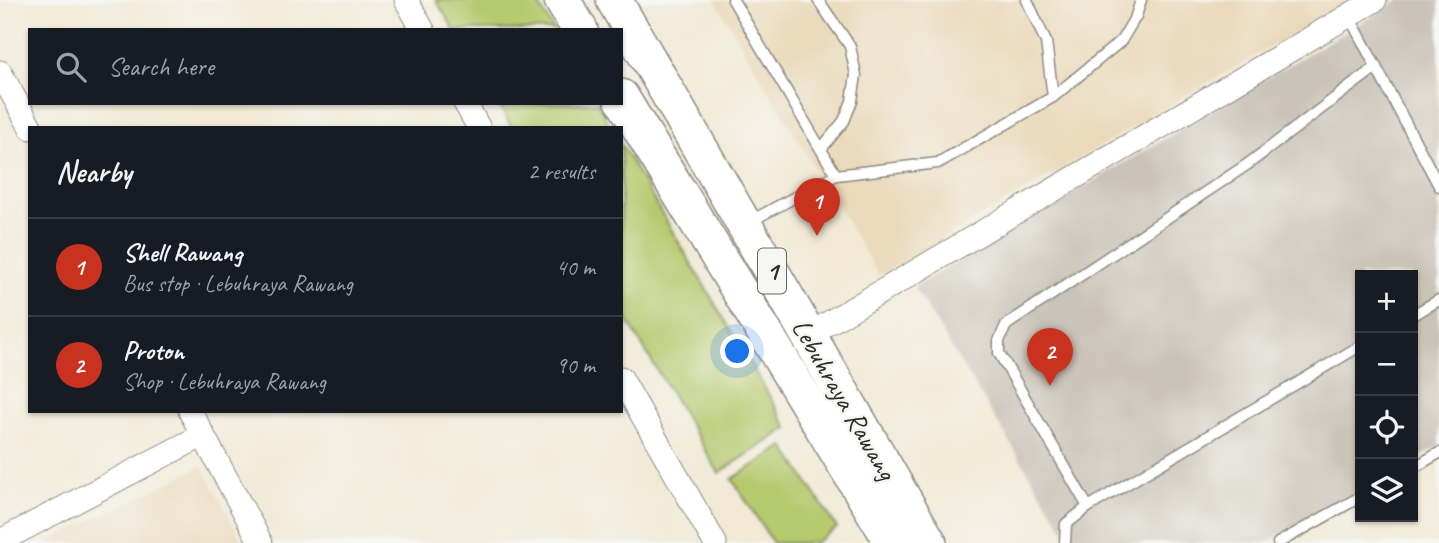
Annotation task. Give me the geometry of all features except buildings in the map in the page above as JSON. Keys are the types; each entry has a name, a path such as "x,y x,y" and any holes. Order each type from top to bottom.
{"main road":[{"path":"562,0 579,28"},
{"name":"Lebuhraya Rawang","path":"614,0 929,543"},
{"name":"Lebuhraya Rawang","path":"623,100 893,543"}],"street":[{"path":"406,0 422,28"},
{"path":"808,335 1375,0"},
{"path":"0,72 30,126"},
{"path":"466,105 478,126"},
{"path":"623,382 715,543"},
{"path":"191,413 261,543"},
{"path":"4,539 203,435"}],"lane":[{"path":"733,0 836,175"},
{"path":"818,0 850,46 856,75 852,101 844,121 821,149"},
{"path":"1027,0 1046,42 1053,97"},
{"path":"744,224 836,175 938,163 1053,97 1121,41 1136,16 1141,0"},
{"path":"1349,16 1439,186"},
{"path":"1088,507 999,353 999,341 1006,325 1248,164 1376,67"},
{"path":"1418,312 1439,300"},
{"path":"1065,543 1066,524 1088,507 1355,349"},
{"path":"1418,465 1439,453"},
{"path":"1278,543 1355,500"}],"shaded area":[{"path":"715,0 1351,0 879,276"},
{"path":"1399,0 1439,0 1439,446 1418,457 1418,270 1355,270 1355,493 1266,543 1072,543 914,287"},
{"path":"202,466 243,543 46,543"}],"green space":[{"path":"436,0 536,0 553,28 453,28"},
{"path":"499,105 598,105 610,126 511,126"},
{"path":"623,147 788,428 719,473 623,313"},
{"path":"784,446 837,528 814,543 773,543 732,479"}],"place":[{"name":"Shell Rawang","path":"817,236"},
{"name":"Proton","path":"1050,386"}]}
